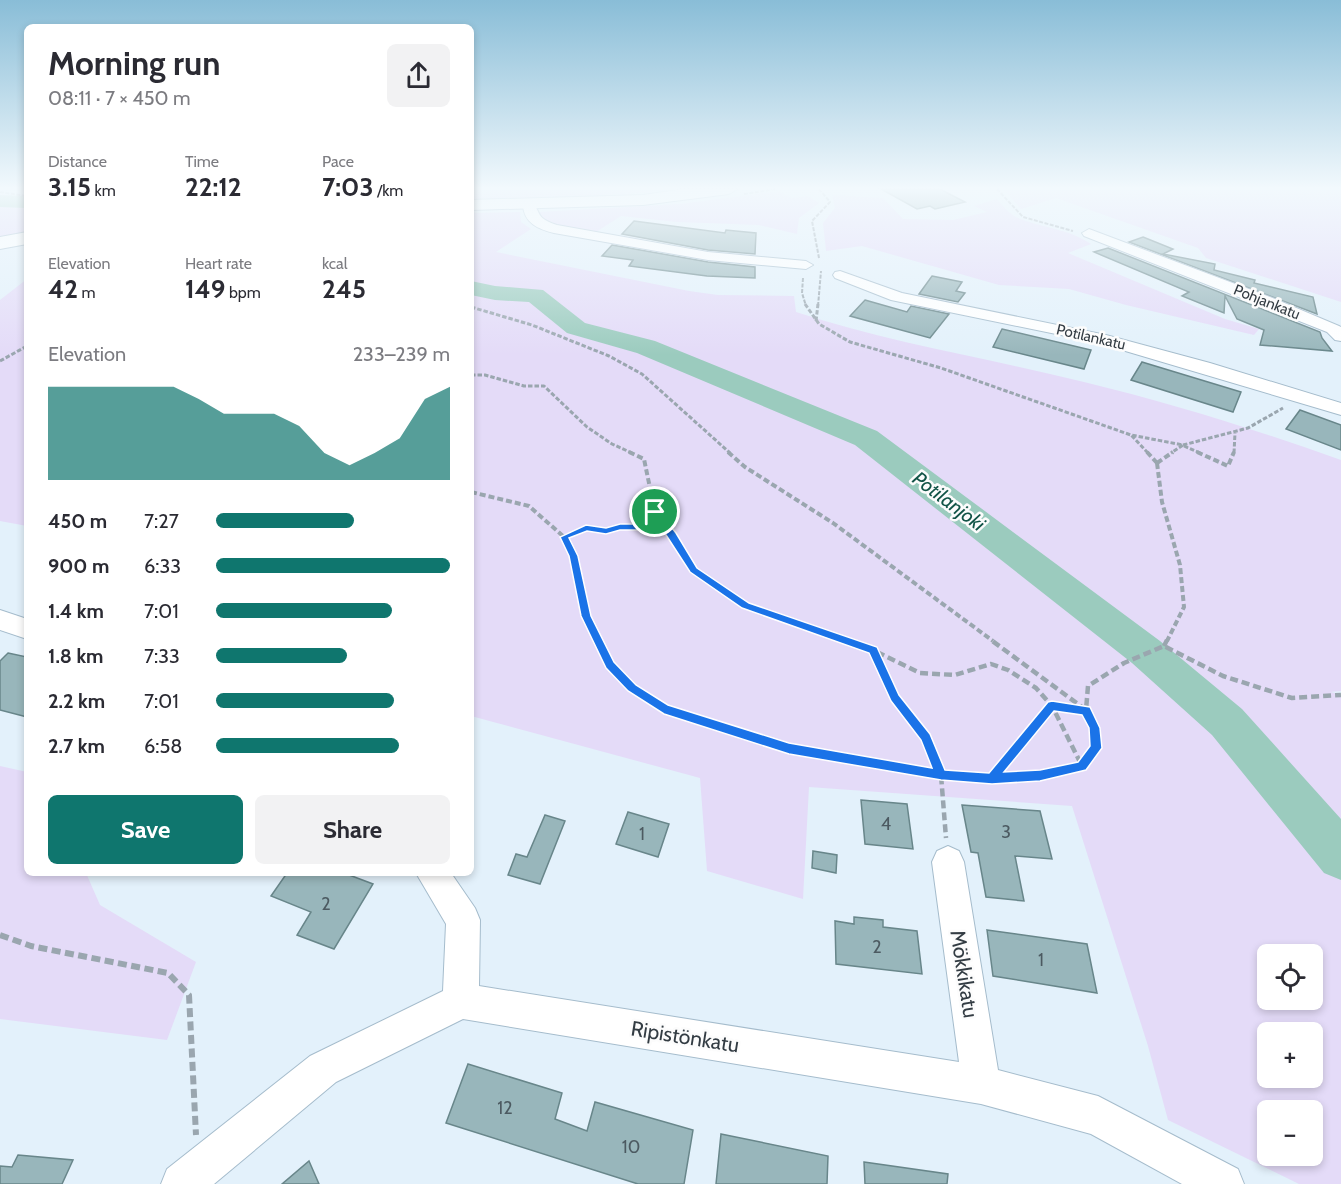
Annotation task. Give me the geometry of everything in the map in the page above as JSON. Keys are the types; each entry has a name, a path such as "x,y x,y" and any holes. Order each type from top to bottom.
{"street":[{"path":"641,244 708,256 814,266"},
{"name":"Pohjankatu","path":"1118,244 1269,302 1333,329 1341,336"},
{"name":"Potilankatu","path":"840,275 871,290 910,302 1062,329 1172,356 1341,410"},
{"path":"0,620 24,628"},
{"name":"Mökkikatu","path":"948,862 981,1085"},
{"path":"189,1178 323,1069 461,1001 463,920 434,876"},
{"name":"Ripistönkatu","path":"461,1001 981,1085 1098,1116 1223,1184"}],"path":[{"path":"813,244 816,321"},
{"path":"814,266 802,283 803,301 816,321 828,332 851,342 940,368 1131,435 1183,445 1227,466 1234,453 1235,433"},
{"path":"474,308 532,325 572,344 609,356 642,374 745,467 833,523 1086,710 1095,728 1096,748 1082,766 1040,776 992,778 941,775 789,748 664,709 632,688 610,665 586,616 574,556 564,537 530,506 474,493"},
{"path":"0,361 24,348"},
{"path":"474,375 485,375 524,386 544,386 587,427 612,444 644,459 655,512 693,570 745,606 873,650 920,673 955,675 990,664 1008,670 1036,688 1052,706 1082,766"},
{"path":"1157,463 1183,445 1235,433 1273,416 1296,395"},
{"path":"1086,710 1088,686 1146,652 1164,646 1184,607 1180,565 1162,502 1157,463 1131,435"},
{"path":"564,537 586,528 606,531 620,527 644,527 655,512"},
{"path":"1164,646 1223,676 1292,698 1341,695"},
{"path":"873,650 895,698 926,737 941,775 948,862"},
{"path":"1052,706 1086,710"},
{"path":"992,778 1052,706"},
{"path":"0,935 31,946 168,973 189,995 189,1178"}],"shaded area":[{"path":"474,244 508,244 496,252 689,291 718,295 794,296 796,312 831,323 1117,390 1246,428 1341,460 1341,691 1330,692 1341,694 1341,1184 1299,1184 1262,1166 1323,1166 1323,1100 1257,1100 1257,1163 1168,1120 1148,1046 1072,806 809,787 803,899 707,871 700,778 474,717"},
{"path":"825,244 1090,244 1068,253 1225,319 1259,329 1254,335 1069,289 999,285 862,246 826,251"},
{"path":"1187,244 1341,244 1341,302 1206,258 1198,248"},
{"path":"24,281 24,525 0,521 0,300"},
{"path":"0,766 24,771 24,876 87,876 100,905 196,962 167,1040 0,1019"}],"building":[{"path":"677,244 755,244 755,254 708,250"},
{"path":"1135,244 1161,244 1173,249 1163,254 1215,264 1214,270 1255,280 1254,283 1313,297 1317,314"},
{"path":"612,245 708,262 755,267 755,278 707,276 629,266 633,260 602,256"},
{"path":"1108,248 1320,332 1332,351 1260,345 1264,330 1237,319 1225,296 1224,313 1182,296 1189,292 1094,252"},
{"path":"932,276 962,282 956,291 965,293 958,302 919,294"},
{"path":"865,300 907,312 911,306 949,314 930,338 850,316"},
{"path":"1002,329 1091,350 1084,369 993,347"},
{"path":"1142,362 1241,392 1233,412 1131,380"},
{"path":"1300,410 1341,425 1341,450 1286,429"},
{"path":"8,653 24,656 24,716 0,710 0,661"},
{"path":"861,800 907,804 913,849 865,844"},
{"path":"962,805 1040,811 1052,859 1015,856 1024,901 986,897 978,853 971,852"},
{"path":"628,812 669,824 658,857 616,844"},
{"path":"545,815 565,821 540,884 508,875 516,854 527,857"},
{"path":"813,851 837,855 836,873 812,868"},
{"path":"285,876 352,876 373,884 334,949 297,935 311,912 271,896"},
{"path":"854,917 883,920 883,927 917,931 922,974 836,964 835,921 854,924"},
{"path":"987,930 1087,944 1097,993 993,976"},
{"path":"468,1064 562,1093 555,1119 587,1131 595,1102 693,1130 684,1184 638,1184 446,1123"},
{"path":"721,1134 828,1156 827,1184 716,1184"},
{"path":"18,1155 73,1160 62,1184 0,1184 0,1166 12,1167"},
{"path":"309,1161 319,1184 282,1184"},
{"path":"864,1162 948,1174 947,1184 865,1184"}],"waterway":[{"name":"Potilanjoki","path":"474,289 495,293 535,295 576,328 646,347 866,438 1146,652 1227,722 1341,856"}],"route":[{"path":"655,512 644,527 620,527 606,531 586,528 564,537 574,556 586,616 610,665 632,688 664,709 789,748 941,775 992,778 1052,706 1086,710 1095,728 1096,748 1082,766 1040,776 992,778 941,775 926,737 895,698 873,650 745,606 693,570 655,512"}]}
